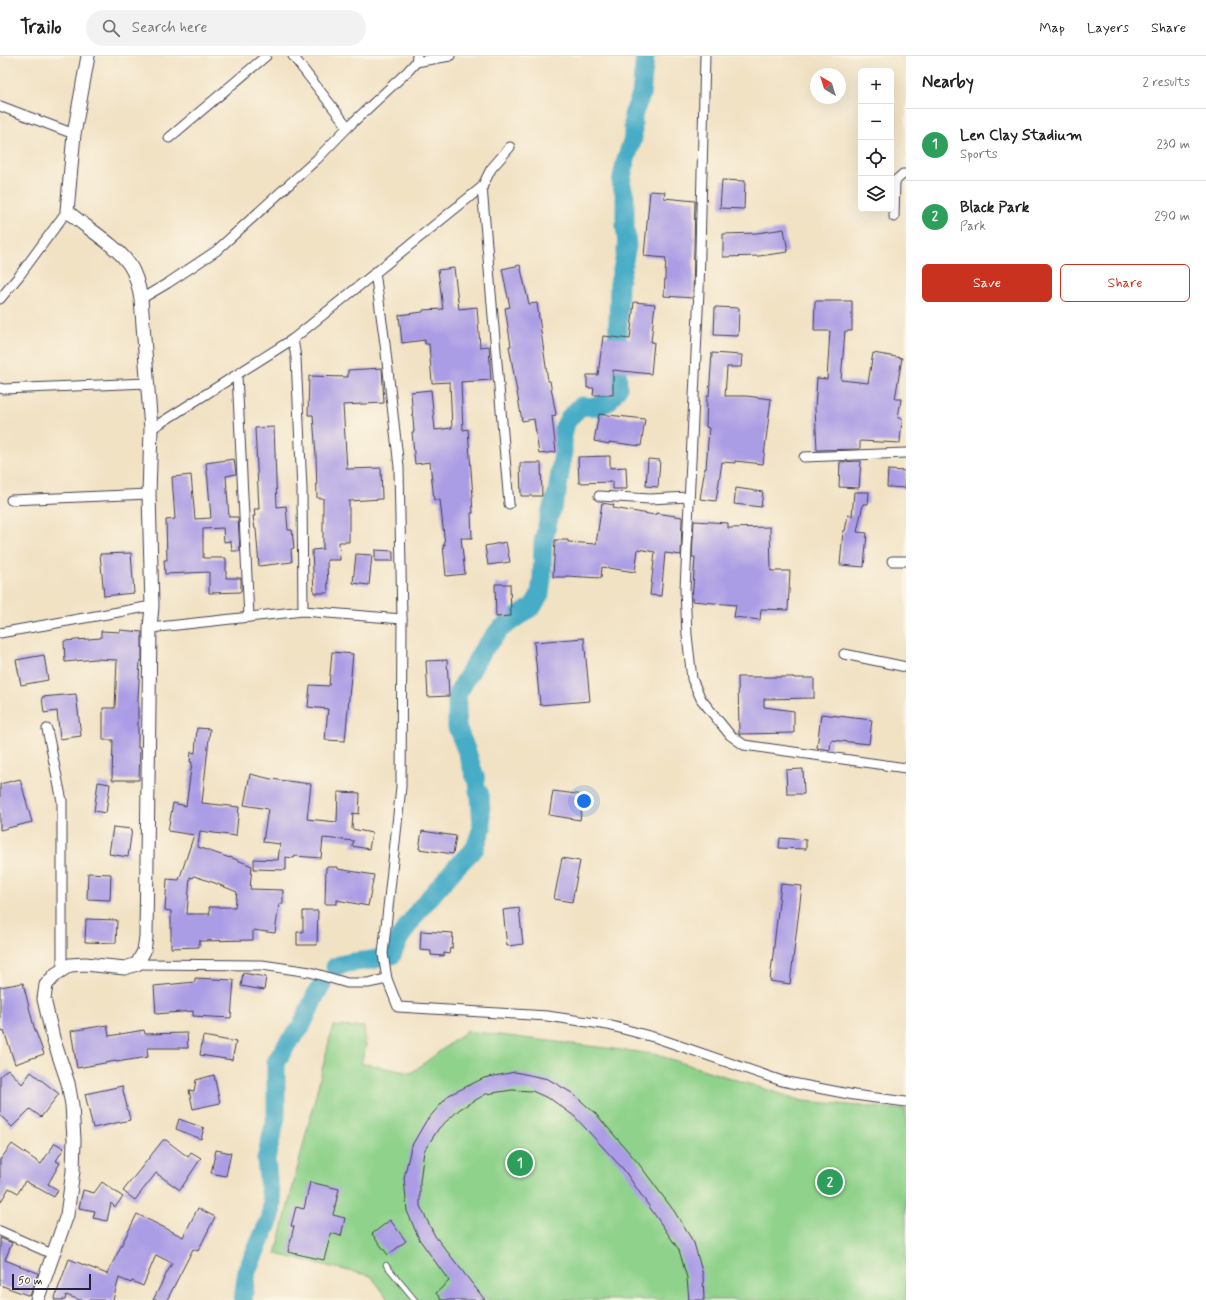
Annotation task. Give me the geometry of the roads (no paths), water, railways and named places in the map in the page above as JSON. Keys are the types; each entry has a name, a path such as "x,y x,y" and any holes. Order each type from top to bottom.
{"street":[{"path":"0,298 19,276 67,211 74,134 88,56"},
{"path":"169,138 266,56"},
{"path":"293,56 348,127"},
{"path":"141,299 168,283 216,250 317,159 417,59 450,56"},
{"path":"705,56 699,290 685,589 686,635 692,679 701,699 730,735 744,745 906,768"},
{"path":"0,106 74,134"},
{"path":"151,429 294,339 482,187 490,169 510,147"},
{"path":"894,218 895,180 903,174 906,174"},
{"path":"482,187 509,504"},
{"path":"67,211 116,249 129,264 137,280 141,299 151,429 149,494 152,606 150,628 146,937 144,952 137,964"},
{"path":"375,272 399,467 402,619 401,787 383,954 387,979 398,1007 547,1016 608,1025 657,1038 782,1081 854,1095 906,1102"},
{"path":"294,339 302,489 303,611"},
{"path":"237,374 250,617"},
{"path":"0,388 148,383"},
{"path":"804,457 906,453"},
{"path":"11,500 149,494"},
{"path":"599,496 650,499 689,497"},
{"path":"892,560 906,561"},
{"path":"0,633 152,606"},
{"path":"150,628 303,611 402,619"},
{"path":"844,654 906,668"},
{"path":"47,728 62,801 62,969"},
{"path":"37,1300 67,1215 73,1171 74,1140 72,1105 68,1083 53,1038 44,999 46,986 56,974 70,965 85,964 125,968 137,964 262,965 310,972 347,983 368,983 387,979"},
{"path":"0,1231 52,1254"}],"lane":[{"path":"386,1265 415,1300"}],"waterway":[{"path":"476,780 457,727 457,695 482,651 500,629 533,606 540,594 543,543 549,517 557,493 563,453 563,429 569,418 581,406 596,407 608,402 618,388 617,358 619,284 627,246 625,197 621,182 626,159 633,138 633,115 641,95 645,56"},
{"path":"392,955 399,939 418,911 456,867 475,848 482,828 480,795 478,791"},
{"path":"335,967 376,959"},
{"path":"243,1300 247,1270 271,1217 272,1201 266,1159 276,1117 276,1062 287,1044 301,1027 316,994 322,985"}],"place":[{"name":"Len Clay Stadium","path":"520,1163"},
{"name":"Black Park","path":"830,1182"}]}
